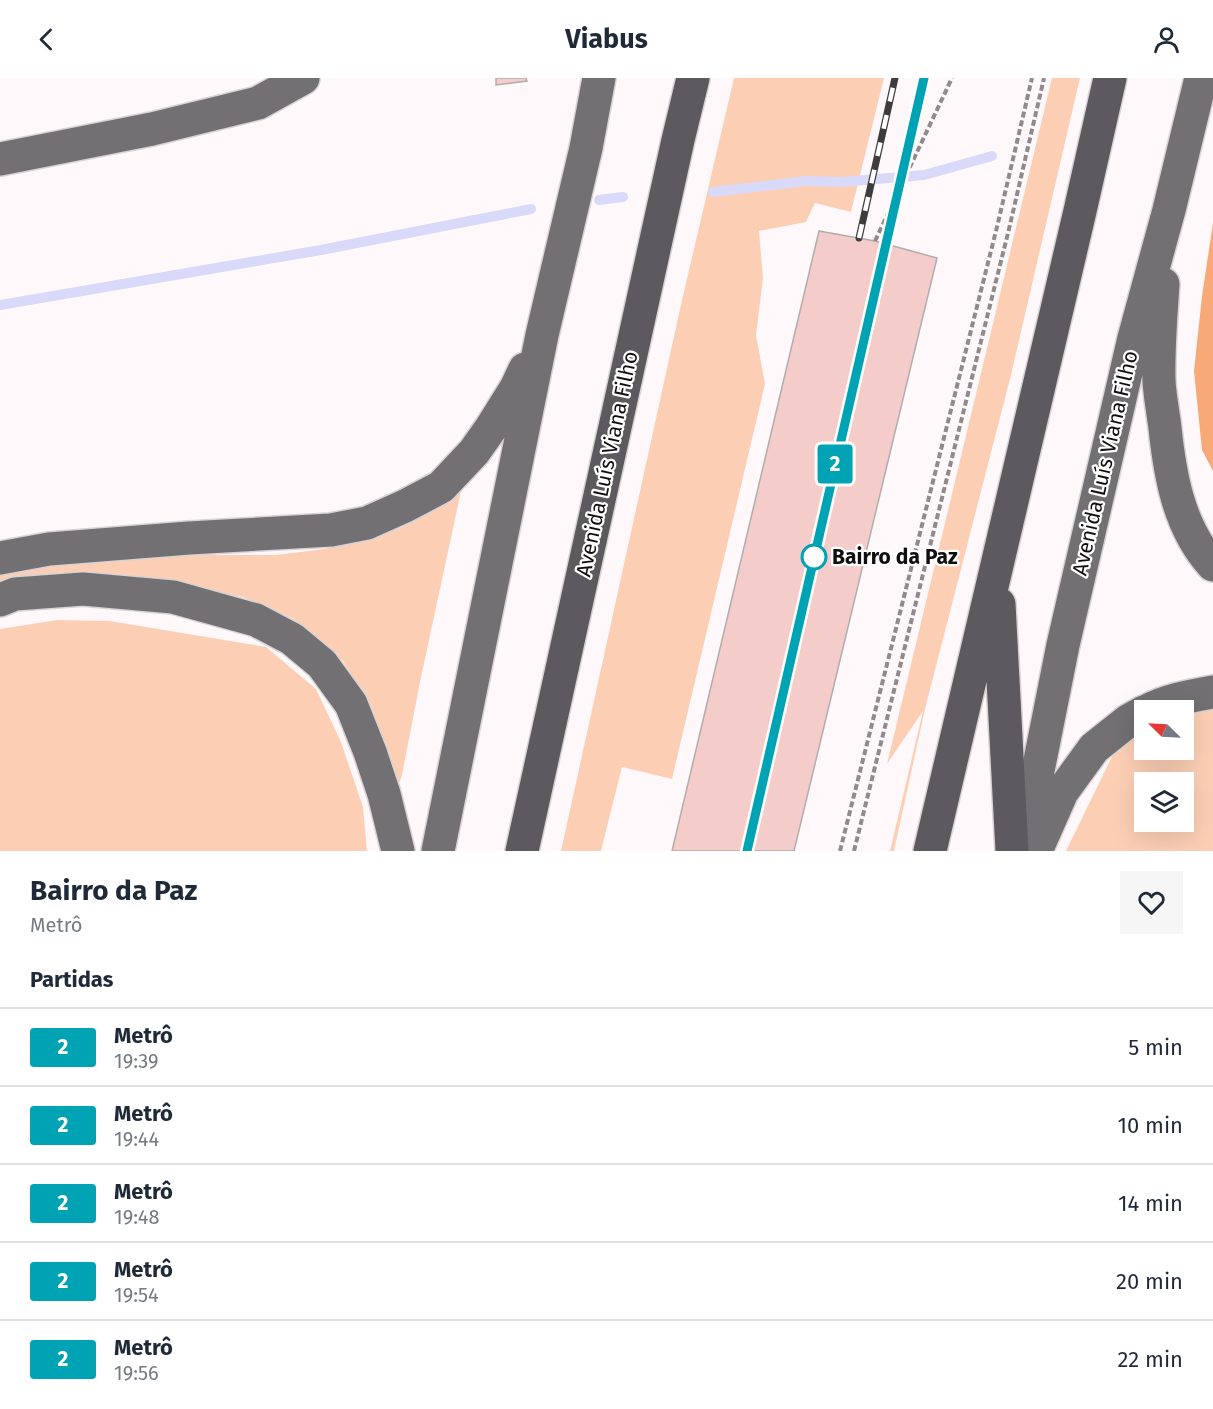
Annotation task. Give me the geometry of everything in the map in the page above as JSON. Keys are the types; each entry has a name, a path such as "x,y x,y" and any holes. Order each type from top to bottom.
{"highway":[{"name":"Avenida Luís Viana Filho","path":"522,851 693,78"},
{"path":"930,851 1110,78"},
{"path":"997,564 1012,851"}],"main road":[{"path":"0,159 152,129 258,103 303,78"},
{"path":"438,851 544,328 586,148 599,78"},
{"name":"Avenida Luís Viana Filho","path":"1022,851 1063,645 1134,338 1169,210 1201,78"},
{"path":"1169,210 1161,314 1160,381 1168,462 1176,498 1192,535 1213,565"},
{"path":"0,558 49,549 331,530 366,522 405,506 441,487 474,452 516,388 544,328"},
{"path":"0,600 15,594 83,589 173,597 256,620 292,639 322,664 351,704 380,783 398,851"},
{"path":"1175,700 1213,692"},
{"path":"1036,851 1062,792 1094,748 1134,718"}],"path":[{"path":"875,241 952,78"},
{"path":"840,851 997,227 1032,78"},
{"path":"854,851 1009,229 1044,78"}],"shaded area":[{"path":"734,78 884,78 851,212 815,203 806,222 759,231 763,278 756,335 765,384 672,779 622,767 601,851 561,851 682,300"},
{"path":"1052,78 1080,78 1011,375 925,709 894,851 890,851 923,711 887,764"},
{"path":"1213,223 1213,471 1202,450 1194,371"},
{"path":"462,479 402,775 394,798 370,710 343,661 294,619 243,597 120,577 0,589 0,575 42,567 189,555 276,555 324,549 364,540 398,529 424,515"},
{"path":"57,620 110,621 266,647 316,689 341,742 363,807 367,851 0,851 0,629"},
{"path":"1213,702 1213,851 1066,851 1119,742 1134,733 1134,760 1194,760 1194,708"}],"building":[{"path":"496,78 526,78 527,81 496,85"},
{"name":"Bairro da Paz","path":"819,231 875,241 937,258 794,851 672,851"}],"waterway":[{"path":"713,192 806,181 842,182 924,175 992,156"},
{"path":"599,200 623,197"},
{"path":"0,305 321,250 531,209"}],"railway":[{"path":"859,238 895,78"},
{"path":"885,244 924,78"}],"metro line":[{"name":"2","path":"747,851 924,78"}],"place":[{"name":"Bairro da Paz","path":"814,557"}]}
